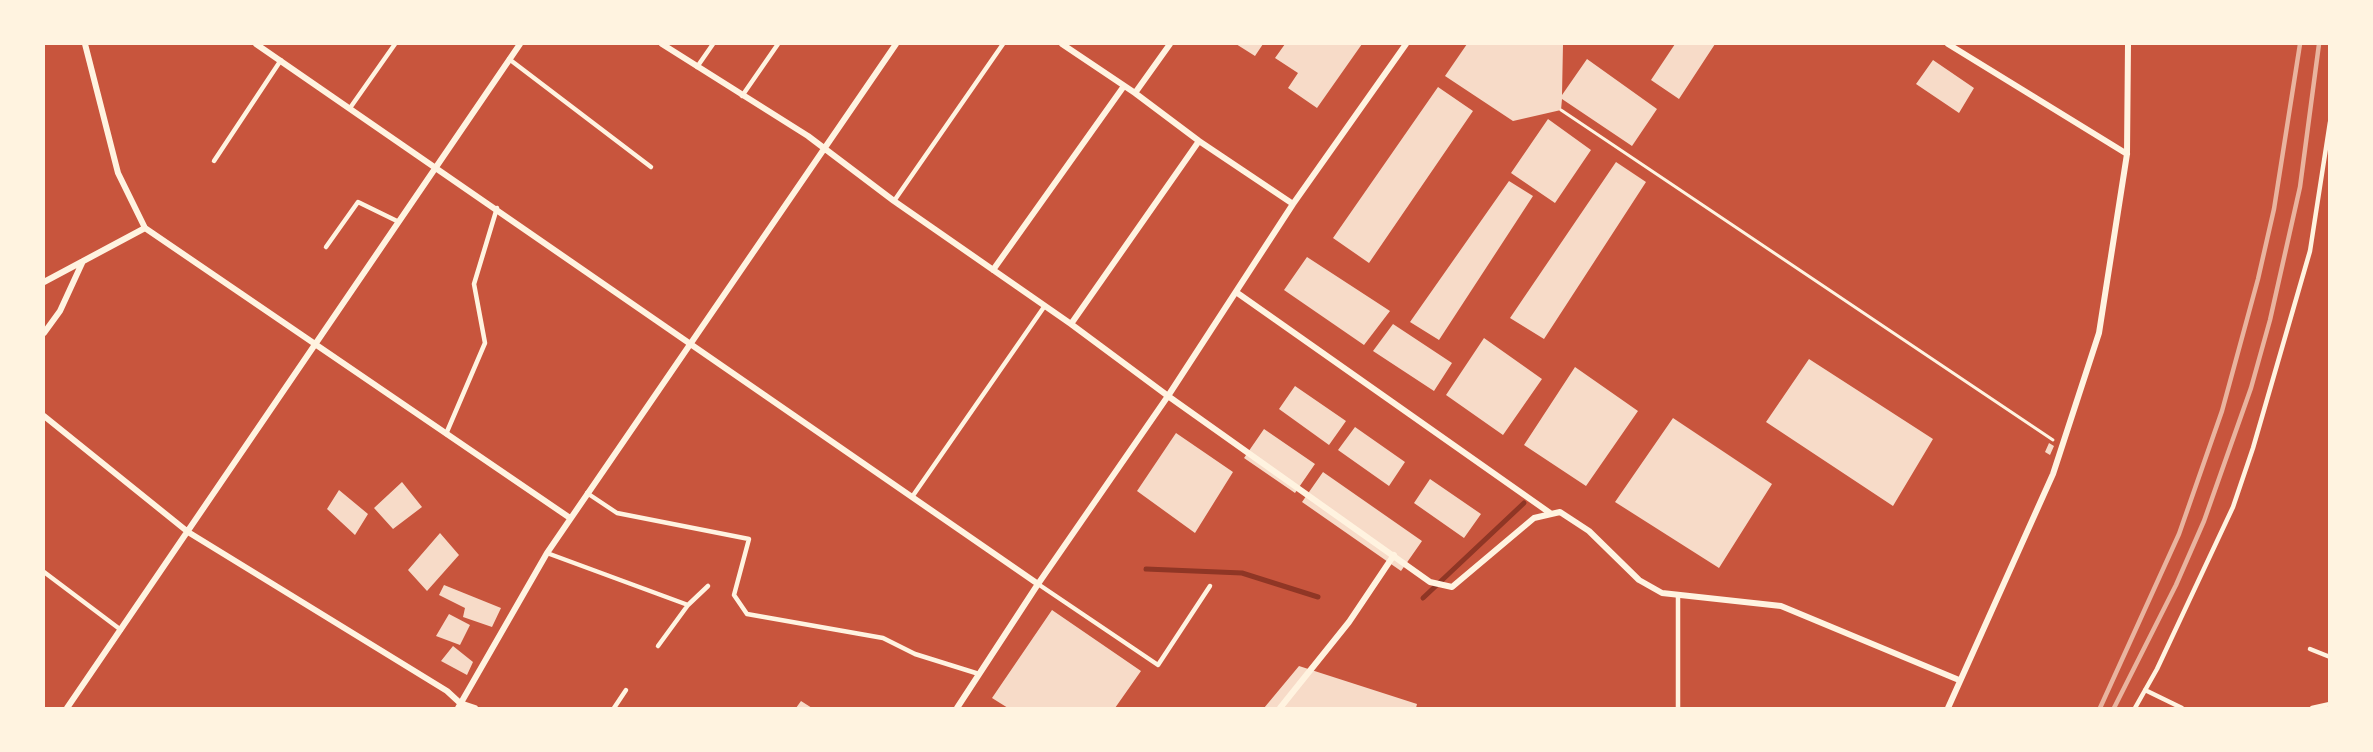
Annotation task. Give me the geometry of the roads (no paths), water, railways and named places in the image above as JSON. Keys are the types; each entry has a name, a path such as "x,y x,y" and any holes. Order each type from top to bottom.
{"street":[{"path":"85,44 118,173 145,228 570,518"},
{"path":"258,44 437,166 689,345 1038,584"},
{"path":"67,708 520,44"},
{"path":"662,44 808,136 894,201 1071,324 1168,396 1430,582 1452,587 1534,518 1560,512 1589,531 1639,580 1662,593 1781,606 1959,680"},
{"path":"459,706 547,553 586,493 896,44"},
{"path":"1062,44 1293,204"},
{"path":"1135,93 1170,44"},
{"path":"958,706 1038,584 1168,396 1293,204 1406,44"},
{"path":"1948,44 2127,154"},
{"path":"1948,708 2053,474 2099,333 2127,154 2128,44"},
{"path":"993,270 1124,86"},
{"path":"1071,324 1199,141"},
{"path":"44,282 145,228"},
{"path":"44,333 60,311 84,261"},
{"path":"1236,292 1550,513"},
{"path":"44,416 188,532 447,691 459,706 475,708"},
{"path":"1280,708 1350,622 1394,555"}],"lane":[{"path":"350,108 395,44"},
{"path":"697,67 713,44"},
{"path":"742,96 778,44"},
{"path":"894,201 1003,44"},
{"path":"509,59 651,167"},
{"path":"214,161 281,60"},
{"path":"2135,708 2233,507 2253,448 2310,251 2330,122"},
{"path":"326,247 358,202 399,222"},
{"path":"446,434 485,343 474,284 497,208"},
{"path":"912,497 1044,307"},
{"path":"586,493 617,513 749,539 734,595 747,614 883,638 915,654 979,674"},
{"path":"547,553 688,605"},
{"path":"44,572 121,630"},
{"path":"1038,584 1158,665 1210,586"},
{"path":"658,645 688,605 708,586"},
{"path":"1678,596 1678,708"},
{"path":"2310,649 2330,657"},
{"path":"614,708 626,690"},
{"path":"2145,690 2182,708"},
{"path":"2312,708 2330,704"},
{"path":"958,706 967,708"}],"waterway":[{"path":"1423,598 1524,503"},
{"path":"1146,569 1242,573 1318,597"}],"railway":[{"path":"2100,708 2179,534 2222,411 2258,279 2274,209 2300,44"},
{"path":"2114,708 2176,585 2204,521 2251,388 2270,320 2300,187 2319,44"}]}
